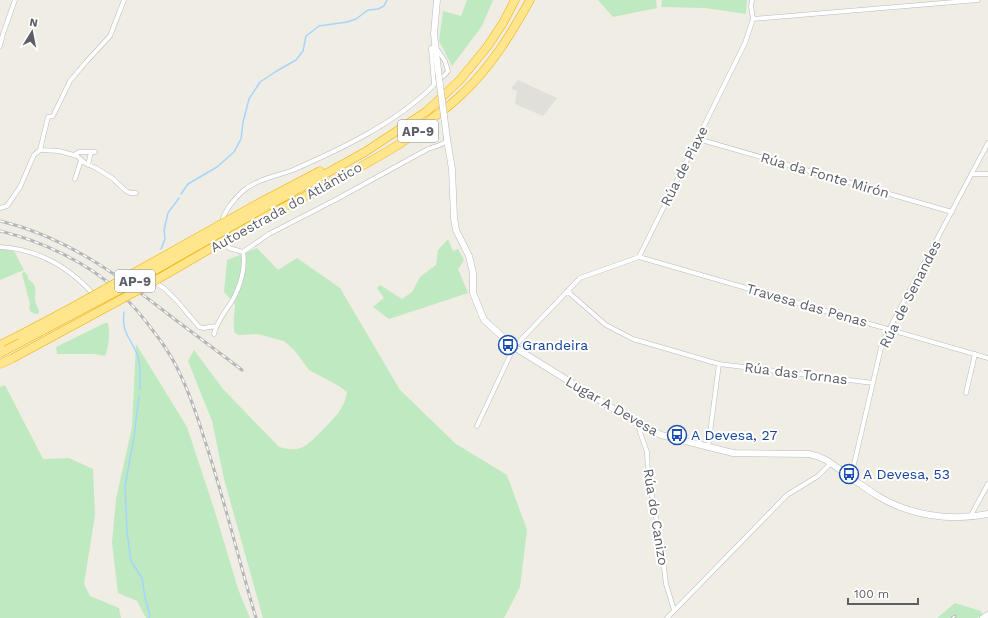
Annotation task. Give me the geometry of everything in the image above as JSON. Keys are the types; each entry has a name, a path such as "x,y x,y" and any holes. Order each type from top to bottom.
{"highway":[{"name":"Autoestrada do Atlántico","path":"2,350 136,281 365,152 427,110 460,80 487,47 503,23 515,0"},
{"name":"Autoestrada do Atlántico","path":"1,364 144,287 263,209 373,159 399,145 417,132 463,93 498,52 513,30 530,0"},
{"path":"2,350 20,335 263,209"}],"street":[{"path":"0,46 14,0"},
{"path":"0,208 7,206 20,187 34,155 40,150 48,117 53,116 70,81 110,36 124,0"},
{"name":"Lugar A Devesa","path":"437,0 434,46 452,169 454,218 456,230 469,256 473,273 473,293 484,320 514,347 638,424 661,435 708,448 739,454 814,455 822,457 881,498 918,512 937,516 970,517 988,514"},
{"name":"Rúa de Piaxe","path":"639,257 745,43 753,19 751,6 752,0"},
{"path":"753,19 978,0"},
{"path":"243,252 229,248 222,236 223,219 228,209 244,190 267,178 292,170 363,136 418,100 434,84 444,77 448,71 439,50 434,46 431,48 434,84"},
{"name":"Rúa da Fonte Mirón","path":"698,139 952,212"},
{"path":"243,252 269,234 428,149 444,144 447,140"},
{"name":"Rúa de Senandes","path":"851,477 881,348 889,329 988,143"},
{"path":"40,150 59,151 74,155 88,165 112,178 126,191 136,193"},
{"path":"74,155 79,152 93,152 88,165"},
{"path":"74,179 81,160"},
{"path":"972,174 988,174"},
{"path":"0,247 14,248 51,260 74,277 100,303 150,279 165,289 178,301 199,327 204,328 216,326"},
{"path":"214,334 216,326 239,288 245,261 243,252"},
{"path":"476,426 514,347 567,291 580,278 639,257"},
{"name":"Travesa das Penas","path":"639,257 988,358"},
{"name":"Rúa das Tornas","path":"567,291 606,325 633,339 719,364 873,383"},
{"path":"966,393 976,354"},
{"path":"708,448 719,364"},
{"name":"Rúa do Canizo","path":"638,424 647,452 648,473 666,584 674,610"},
{"path":"667,618 787,495 818,476 831,463"},
{"path":"970,517 988,484"},
{"path":"983,618 988,615"}],"shaded area":[{"path":"518,80 557,98 543,116 515,104 517,91 511,89"}],"green space":[{"path":"467,0 493,0 482,26 452,66 439,41 443,11 461,16"},
{"path":"598,0 656,0 657,8 613,17"},
{"path":"662,0 747,0 746,14 705,8 661,7"},
{"path":"448,239 453,251 458,249 464,260 458,269 468,293 389,319 373,307 384,298 377,288 380,285 402,299 412,292 420,277 436,265 438,250"},
{"path":"257,248 278,270 297,258 340,288 400,390 456,444 507,475 527,530 520,587 504,618 263,618 224,479 212,421 188,361 194,350 223,389 279,447 294,449 307,445 339,412 347,392 309,370 295,351 284,341 257,334 239,335 235,333 235,304 224,292 227,260"},
{"path":"0,249 14,251 24,270 0,280"},
{"path":"24,271 35,288 35,300 39,310 39,313 36,314 31,312 29,308 30,304 22,274"},
{"path":"105,323 108,323 109,335 105,356 94,354 57,354 56,347"},
{"path":"136,344 187,427 216,515 238,589 250,618 146,618 137,601 118,593 112,543 116,499 132,427"},
{"path":"5,385 43,459 69,458 93,469 95,515 84,584 90,596 119,608 121,618 0,618 0,387"},
{"path":"955,603 981,611 982,615 977,618 937,618"}],"waterway":[{"path":"181,194 188,184 217,167 234,152 241,139 243,122 249,99 260,82 296,60 303,51 306,36 319,26 347,22 356,19 368,10 378,9 384,6 387,0"},
{"path":"161,249 165,239 164,230 168,213 179,198"},
{"path":"124,312 124,326 139,361 140,389"},
{"path":"139,396 134,437 125,486 127,532 131,561 142,578 145,598 150,615 149,618"}],"railway":[{"path":"0,221 45,236 107,269 242,370"},
{"path":"0,231 16,235 47,247 63,254 92,271 128,300 146,321 164,346 183,380 198,419 218,483 256,618"}],"place":[{"name":"Grandeira","path":"508,345"},
{"name":"A Devesa, 27","path":"677,435"},
{"name":"A Devesa, 53","path":"849,474"}]}
